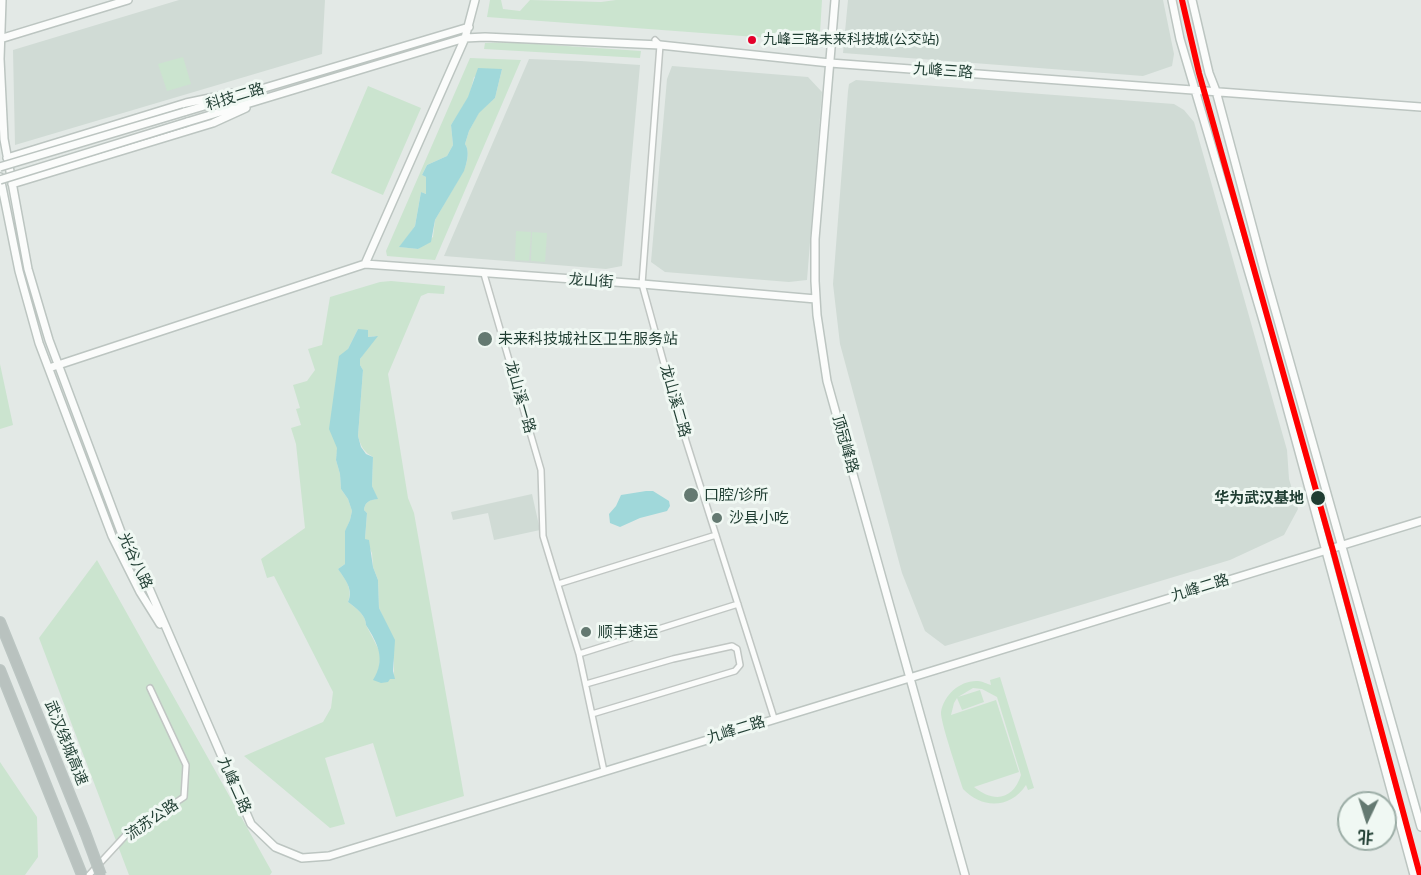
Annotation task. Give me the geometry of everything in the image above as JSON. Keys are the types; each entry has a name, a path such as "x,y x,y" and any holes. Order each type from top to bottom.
{"highway":[{"name":"武汉绕城高速","path":"0,622 101,875"},
{"path":"0,670 82,875"}],"street":[{"name":"光谷八路","path":"2,0 0,39 4,139 28,269 48,340 121,532 149,588 170,640"},
{"path":"0,39 128,0"},
{"path":"49,368 366,264 470,27 475,0"},
{"name":"顶冠峰路","path":"835,0 815,240 816,299 827,381 965,875"},
{"path":"1172,0 1180,39 1267,334 1414,875"},
{"path":"1192,0 1209,73 1216,91 1265,274 1421,827"},
{"name":"科技二路","path":"0,167 470,27"},
{"name":"九峰三路","path":"465,39 504,38 657,43 830,63 1421,107"},
{"name":"科技二路","path":"0,179 465,39"},
{"name":"龙山溪二路","path":"657,43 642,284 680,422 774,718"},
{"path":"8,158 201,99 254,91"},
{"path":"12,184 213,123 258,101"},
{"name":"光谷八路","path":"0,179 19,271 39,343 112,536 141,592 170,640"},
{"name":"龙山街","path":"366,264 816,299"},
{"name":"龙山溪一路","path":"484,274 541,470 543,536 579,654 604,771"},
{"name":"九峰二路","path":"170,640 251,824 275,847 302,858 329,855 1421,521"},
{"path":"558,584 716,535"},
{"path":"579,654 738,604"},
{"path":"586,684 673,659 732,646 736,649 740,665 735,671 592,714"},
{"name":"流苏公路","path":"89,875 125,836 184,797 186,765 150,688"}],"shaded area":[{"path":"179,0 325,0 322,54 15,145 13,50"},
{"path":"848,0 1163,0 1174,54 1172,66 1143,76 843,53"},
{"path":"529,59 640,65 622,266 606,269 444,256"},
{"path":"672,66 808,77 822,92 807,280 789,282 665,272 651,262 667,79"},
{"path":"856,80 1174,104 1184,110 1194,122 1287,450 1289,479 1298,509 1284,535 1230,560 945,646 925,631 902,573 840,344 833,284 848,91 849,84"},
{"path":"532,494 540,530 494,540 488,513 453,520 451,512"}],"green space":[{"path":"490,0 501,0 503,9 520,11 530,0 601,2 616,0 822,0 820,33 810,41 487,17"},
{"path":"507,42 641,51 640,58 484,49 485,43"},
{"path":"183,57 191,84 167,91 158,64"},
{"path":"470,58 521,60 435,260 387,256 386,251","holes":["502,69 495,98 479,112 469,131 465,144 468,153 465,167 435,220 433,237 418,249 400,247 415,226 421,192 426,194 426,177 422,175 427,165 447,156 453,145 451,125 469,97 474,77"]},
{"path":"368,86 421,108 383,195 331,173"},
{"path":"516,231 531,232 529,261 515,260"},
{"path":"532,232 547,233 545,262 531,261"},
{"path":"380,282 445,286 444,294 428,293 421,296 388,374 408,498 414,513 464,796 396,817 373,743 325,758 345,824 330,828 244,756 323,722 331,708 333,692 274,576 267,578 261,559 305,528 296,444 291,428 301,425 296,409 300,408 293,385 307,381 315,370 308,349 322,345 330,297","holes":["358,329 368,337 376,336 360,359 363,370 358,436 363,449 373,457 372,486 377,499 365,505 364,510 367,513 365,539 372,553 373,567 378,580 379,608 385,621 394,662 394,679 378,673 381,654 366,621 348,602 349,589 338,569 345,564 345,532 352,511 341,489 336,460 348,349"]},
{"path":"0,364 13,425 0,429"},
{"path":"97,560 272,872 270,875 129,875 39,638"},
{"path":"1000,677 1034,788 1028,790 1026,785 1012,799 996,804 979,800 963,789 941,717 949,694 959,686 971,681 981,681 991,685 990,680","holes":["973,688 982,689 997,697 1021,775 1013,790 996,797 974,787 1019,772 996,700 951,715 957,698 962,710 984,702 980,690 958,697"]},
{"path":"0,762 37,817 38,857 25,875 0,875"}],"water":[{"path":"478,68 502,69 495,98 479,113 469,131 465,144 468,153 464,171 435,220 431,242 418,249 399,247 415,226 421,192 426,194 426,177 422,175 427,165 447,156 453,145 451,125 468,97"},
{"path":"358,329 368,330 368,337 378,336 360,359 363,370 358,436 366,454 373,457 372,486 378,499 365,505 364,510 367,513 365,539 369,540 373,567 378,580 379,608 395,640 393,671 395,679 381,683 373,680 380,658 377,645 362,615 348,602 349,589 338,569 345,564 345,531 352,511 341,489 336,460 337,448 329,429 339,356 348,349"},
{"path":"653,491 669,501 670,506 667,511 640,518 620,527 610,523 609,514 621,495"}],"transit line":[{"path":"1182,0 1199,73 1335,558 1420,875"}],"place":[{"name":"九峰三路未来科技城(公交站)","path":"752,40"},
{"name":"未来科技城社区卫生服务站","path":"485,339"},
{"name":"口腔/诊所","path":"691,495"},
{"name":"华为武汉基地","path":"1318,498"},
{"name":"沙县小吃","path":"717,518"},
{"name":"顺丰速运","path":"586,632"}]}
